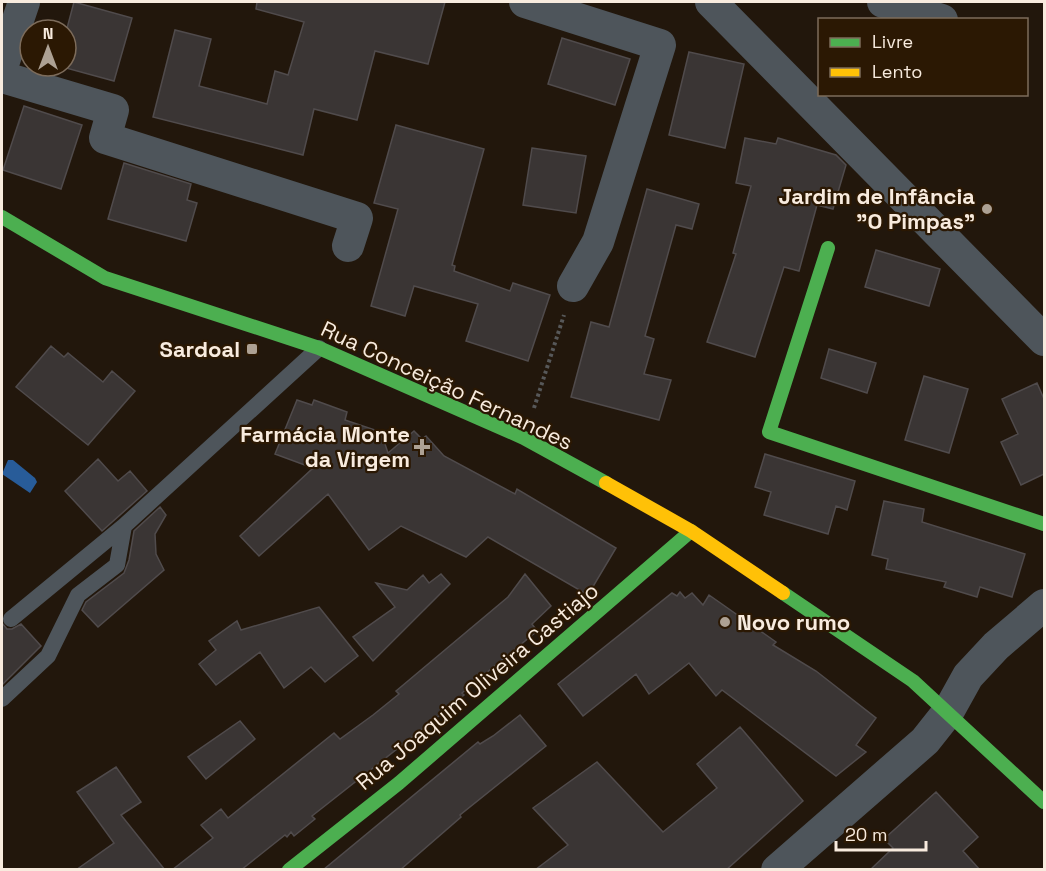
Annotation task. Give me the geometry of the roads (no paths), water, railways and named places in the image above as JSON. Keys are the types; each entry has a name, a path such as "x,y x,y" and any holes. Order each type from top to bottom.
{"main road":[{"name":"Rua Conceição Fernandes","path":"2,217 105,278 319,348 524,438 691,531 913,681 1044,802"},
{"path":"828,248 769,432 1044,524"},
{"name":"Rua Joaquim Oliveira Castiajo","path":"289,870 399,783 691,531"}],"street":[{"path":"2,67 24,2"},
{"path":"525,2 660,45 598,242 573,286"},
{"path":"711,2 1044,340"},
{"path":"883,2 935,18"},
{"path":"2,77 113,110 105,138 357,218 348,246"},
{"path":"777,870 925,741 948,712 968,676 996,646 1044,605"}],"lane":[{"path":"11,619 124,526 319,348"},
{"path":"2,699 48,656 78,595 117,565 124,526"}],"water":[{"path":"8,460 13,460 35,478 37,482 30,493 2,474"}],"place":[{"name":"Jardim de Infância \"O Pimpas\"","path":"987,209"},
{"name":"Sardoal","path":"252,349"},
{"name":"Farmácia Monte da Virgem","path":"422,447"},
{"name":"Novo rumo","path":"725,622"}]}
